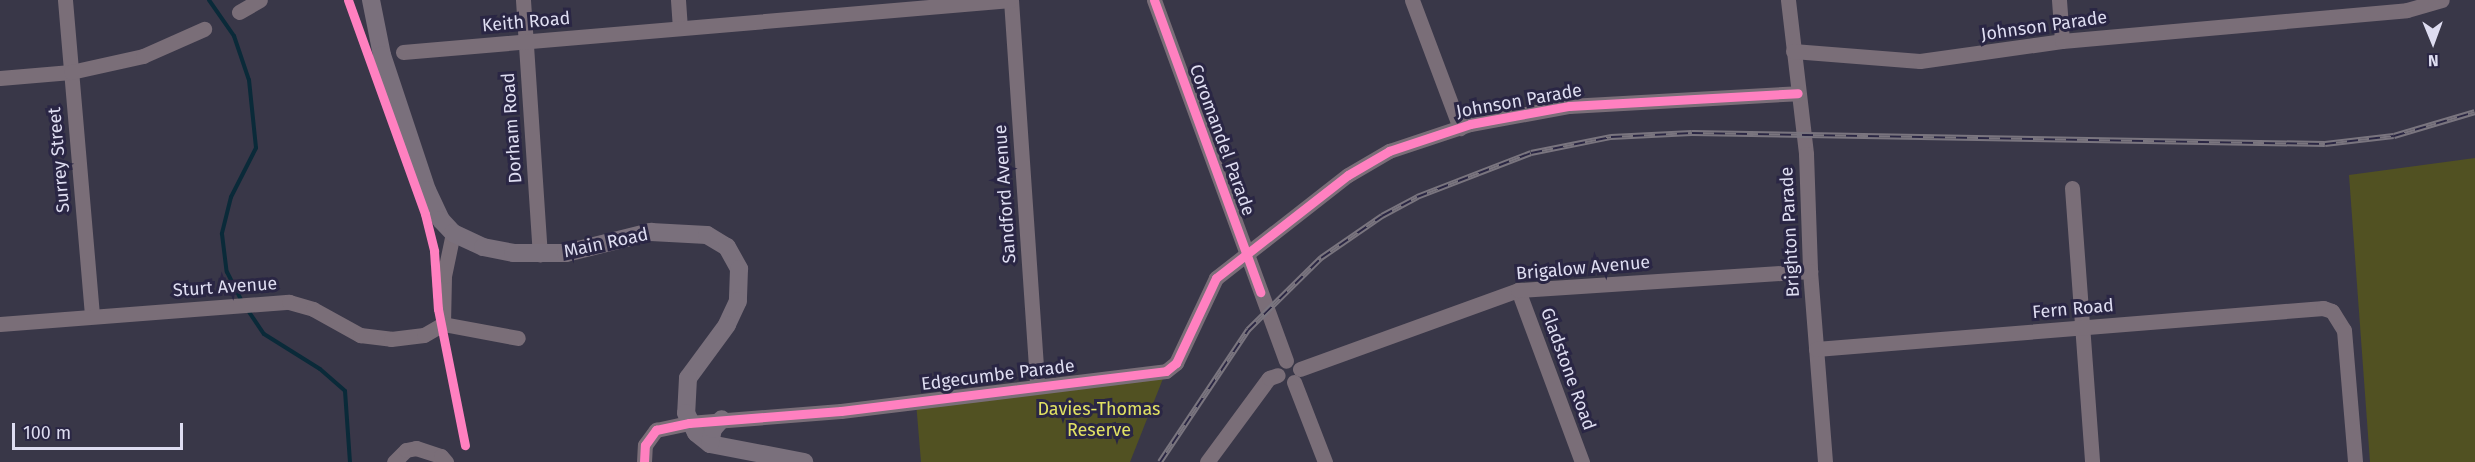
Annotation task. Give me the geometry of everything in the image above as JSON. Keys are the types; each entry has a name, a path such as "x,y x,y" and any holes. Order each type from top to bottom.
{"main road":[{"name":"Main Road","path":"371,0 382,55 427,190 441,220 453,233 483,247 540,254 566,253 651,232 707,235 727,247 739,269 738,301 726,325 688,378 686,413 689,423"},
{"path":"710,444 712,429 722,419"},
{"path":"689,423 710,444 804,462"}],"street":[{"name":"Surrey Street","path":"65,0 92,316"},
{"path":"239,12 260,0"},
{"name":"Dorham Road","path":"523,0 540,254"},
{"path":"678,0 680,28"},
{"name":"Keith Road","path":"403,52 1011,0"},
{"name":"Sandford Avenue","path":"1011,0 1037,386"},
{"name":"Coromandel Parade","path":"1154,0 1286,361"},
{"path":"1412,0 1460,128"},
{"name":"Brighton Parade","path":"1788,0 1806,154 1810,272 1825,462"},
{"path":"2059,0 2062,41"},
{"name":"Johnson Parade","path":"1793,51 1920,61 2337,7 2407,10 2442,0"},
{"path":"0,78 71,72 143,56 204,28"},
{"name":"Johnson Parade","path":"1245,252 1348,175 1389,151 1460,128 1569,106 1798,93"},
{"path":"2072,188 2092,462"},
{"path":"453,233 444,276 442,324 518,338"},
{"name":"Edgecumbe Parade","path":"644,462 645,445 656,430 689,423 841,411 1166,371 1176,363 1216,278 1245,252"},
{"name":"Brigalow Avenue","path":"1297,376 1518,290 1810,272"},
{"name":"Gladstone Road","path":"1518,290 1582,462"},
{"name":"Sturt Avenue","path":"0,324 289,302 313,309 360,335 390,339 424,335 442,324"},
{"name":"Fern Road","path":"1816,349 2323,308 2332,311 2344,330 2355,462"},
{"path":"1297,376 1284,382 1278,375 1279,367 1286,361 1295,362 1297,376 1325,462"},
{"path":"1207,462 1269,378 1278,375"},
{"path":"394,462 406,450 416,448 443,459"}],"green space":[{"path":"2475,158 2475,462 2370,462 2349,175"},
{"name":"Davies-Thomas Reserve","path":"1166,371 1130,462 921,462 916,402"}],"waterway":[{"path":"209,0 234,36 249,80 256,148 231,197 222,234 227,272 241,300"},
{"path":"247,309 264,334 320,369 345,391 350,462"}],"railway":[{"path":"1160,462 1248,330 1321,258 1382,216 1417,197 1531,153 1611,137 1692,133 2325,144 2394,136 2475,112"}],"cycle path":[{"path":"348,0 425,214 434,251 438,309 465,445"},
{"path":"1154,0 1260,292"},
{"path":"644,462 645,445 656,430 689,423 841,411 1166,371 1176,363 1216,278 1348,175 1389,151 1470,124 1569,106 1798,93"}]}
